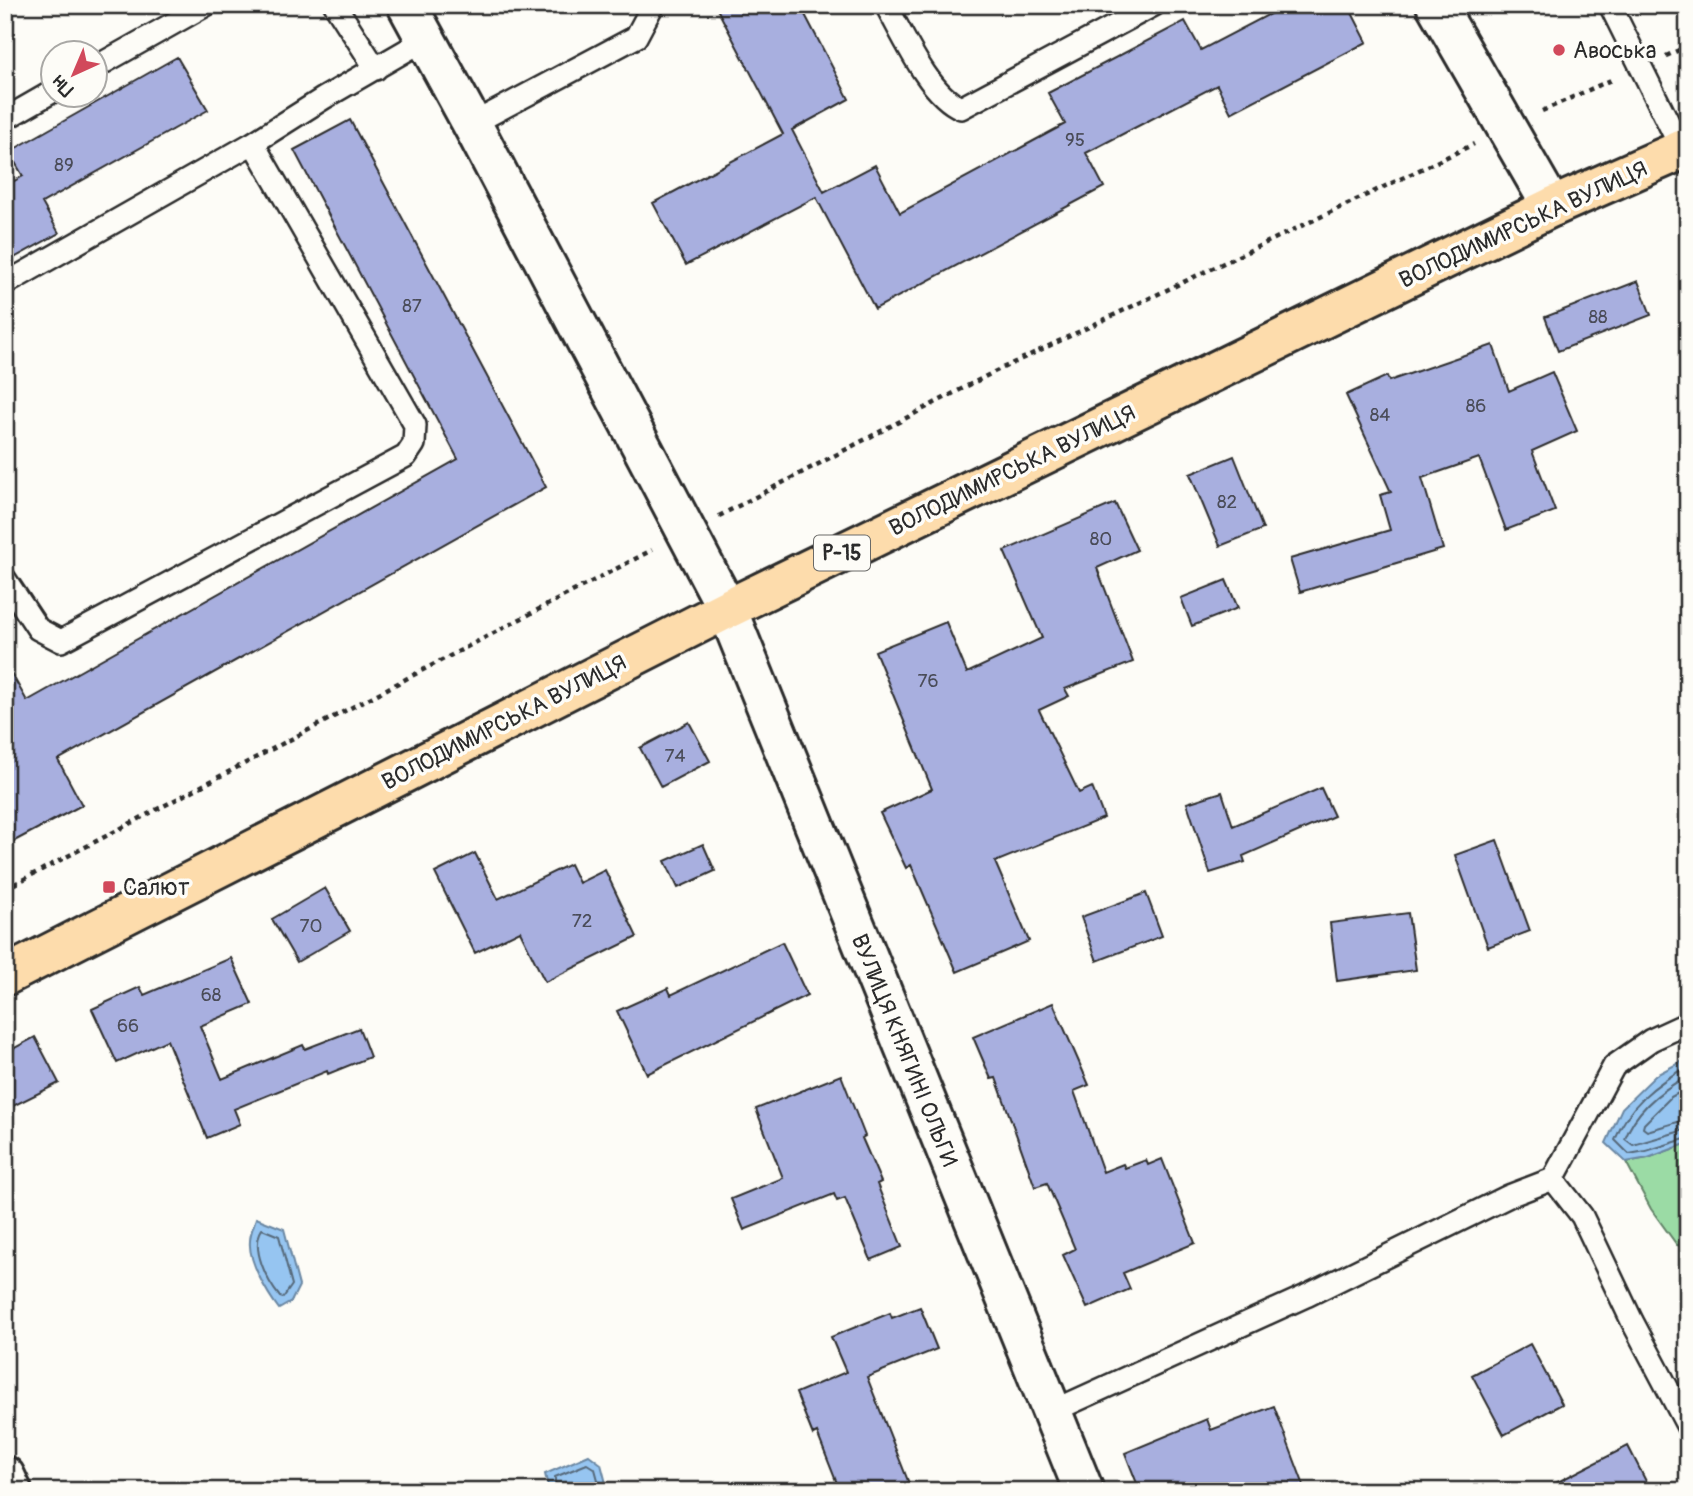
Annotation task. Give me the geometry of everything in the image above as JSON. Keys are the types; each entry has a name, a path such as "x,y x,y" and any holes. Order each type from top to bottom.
{"main road":[{"name":"ВОЛОДИМИРСЬКА ВУЛИЦЯ","path":"5,976 727,609 1552,207 1685,148"}],"street":[{"name":"ВУЛИЦЯ КНЯГИНІ ОЛЬГИ","path":"407,5 727,609 1084,1491"},
{"path":"1436,5 1552,207"},
{"path":"5,1476 12,1491"}],"lane":[{"path":"108,60 206,5"},
{"path":"335,5 376,69"},
{"path":"472,124 636,37 653,5"},
{"path":"886,5 933,87 948,103 961,108 1154,5"},
{"path":"1610,5 1685,148"},
{"path":"5,284 253,143 426,39"},
{"path":"5,119 38,100"},
{"path":"5,579 38,629 61,641 406,456 414,443 415,425 253,143"},
{"path":"1051,1412 1306,1296 1509,1196 1553,1179 1614,1066 1651,1040 1688,1023"},
{"path":"1553,1179 1582,1216 1632,1321 1688,1427"}],"path":[{"path":"5,888 994,372 1507,128 1688,46"}],"green space":[{"path":"1688,1143 1688,1247 1677,1245 1651,1209 1626,1162 1648,1158"}],"water":[{"path":"1688,1058 1688,1143 1648,1158 1626,1162 1606,1143 1622,1108 1656,1075"},
{"path":"256,1218 284,1229 299,1286 291,1302 279,1309 264,1286 252,1258 250,1238"},
{"path":"589,1455 601,1464 608,1491 549,1491 545,1474"}],"building":[{"path":"715,5 800,5 849,99 792,130 824,192 875,165 900,213 1065,124 1048,93 1185,21 1201,50 1287,5 1348,5 1367,42 1231,113 1217,85 1086,153 1104,187 875,309 816,197 686,265 653,203 783,134"},
{"path":"177,57 208,110 42,203 59,233 5,263 5,186 23,176 9,152 87,108 108,108 108,96"},
{"path":"350,120 546,487 58,760 82,805 5,846 5,662 27,701 458,459 294,150"},
{"path":"1638,281 1651,315 1558,351 1545,317"},
{"path":"1493,345 1509,391 1552,372 1577,431 1532,451 1555,511 1506,530 1479,458 1422,478 1443,549 1300,592 1290,559 1390,530 1380,495 1391,492 1346,395 1387,376 1389,381"},
{"path":"1234,456 1263,529 1220,546 1190,474"},
{"path":"1115,503 1137,550 1097,568 1133,662 1065,689 1069,696 1039,710 1079,793 1092,787 1104,818 995,862 1029,941 957,972 911,865 906,868 880,813 932,789 875,651 946,622 967,673 1042,638 1004,551"},
{"path":"1226,580 1238,608 1192,626 1181,598"},
{"path":"689,722 710,761 661,787 640,748"},
{"path":"1321,788 1334,816 1243,856 1245,862 1210,873 1187,803 1222,792 1233,826"},
{"path":"1497,840 1530,931 1488,947 1455,855"},
{"path":"703,844 715,871 678,888 665,861"},
{"path":"475,853 498,899 570,864 579,883 605,870 637,937 545,982 520,931 475,953 435,873"},
{"path":"325,888 350,931 297,962 272,919"},
{"path":"1146,893 1162,936 1097,961 1081,917"},
{"path":"1408,913 1416,970 1337,981 1330,923"},
{"path":"782,942 807,995 647,1074 617,1011 668,988 671,995"},
{"path":"231,958 252,1004 200,1026 222,1079 303,1045 305,1049 359,1028 370,1057 328,1074 327,1071 234,1109 240,1124 207,1138 167,1040 117,1063 92,1009 140,987 144,995"},
{"path":"1053,1003 1089,1085 1074,1091 1103,1172 1123,1164 1125,1168 1146,1160 1148,1165 1162,1159 1195,1243 1123,1273 1130,1289 1087,1308 1063,1255 1075,1249 1047,1183 1035,1187 996,1078 991,1079 973,1037"},
{"path":"35,1037 59,1083 5,1110 5,1053"},
{"path":"841,1075 865,1136 862,1138 881,1182 877,1184 902,1247 871,1260 845,1198 837,1201 834,1194 744,1230 731,1199 783,1178 756,1109"},
{"path":"920,1307 937,1349 867,1377 912,1491 840,1491 817,1433 813,1435 796,1393 846,1372 831,1337 890,1313 892,1318"},
{"path":"1530,1344 1562,1404 1504,1435 1472,1375"},
{"path":"1274,1406 1306,1491 1140,1491 1125,1453 1207,1419 1211,1430"},
{"path":"1628,1446 1651,1491 1540,1491"}],"place":[{"name":"Авоська","path":"1559,50"},
{"name":"Салют","path":"109,887"}]}
